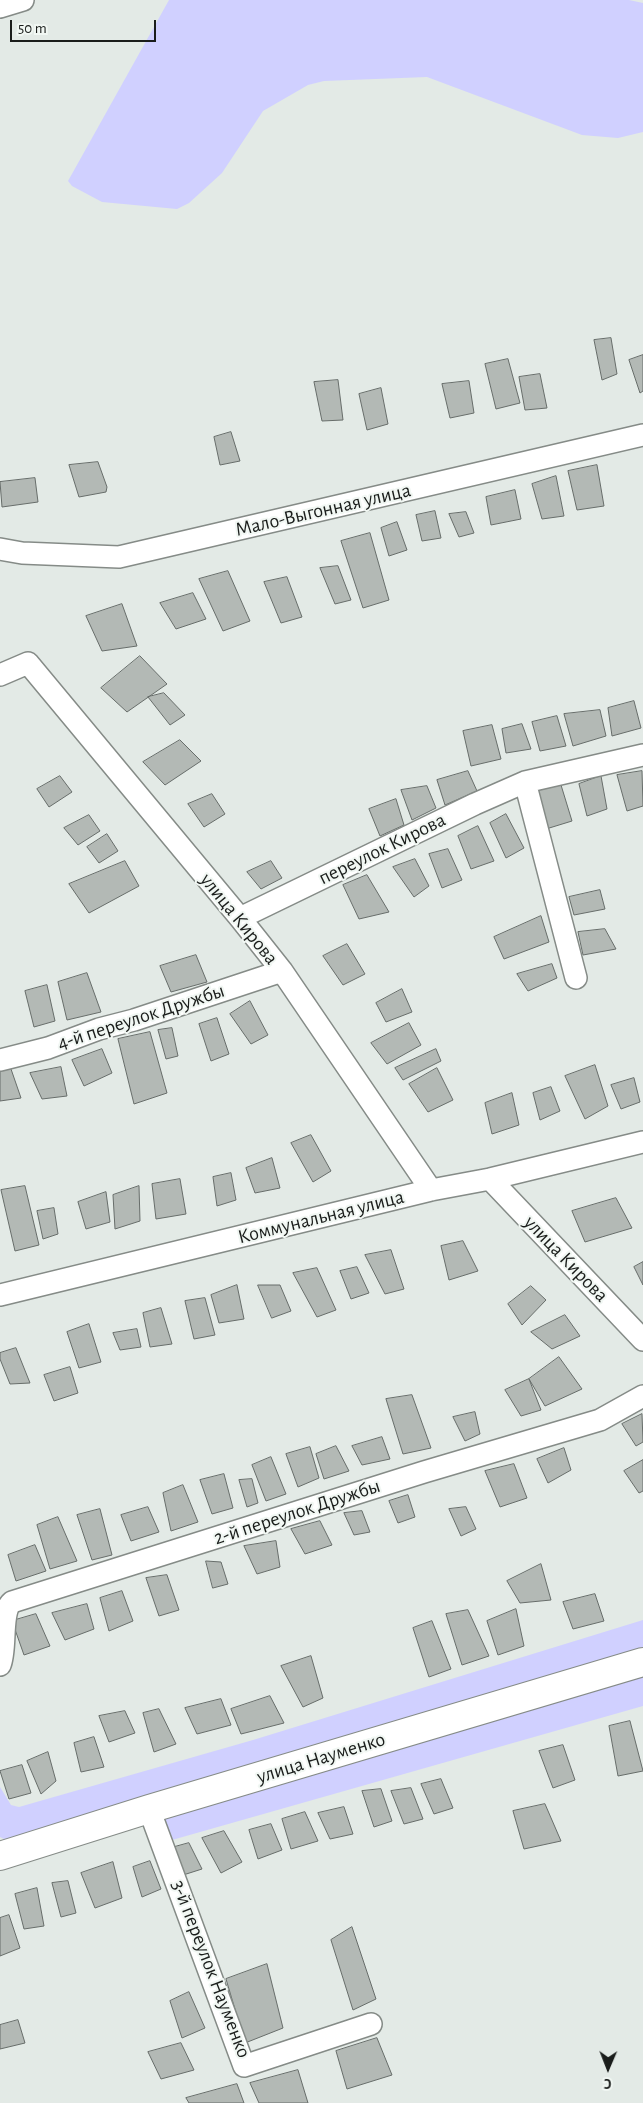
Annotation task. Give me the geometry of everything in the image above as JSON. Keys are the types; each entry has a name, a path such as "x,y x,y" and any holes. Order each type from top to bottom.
{"main road":[{"name":"улица Науменко","path":"0,1856 150,1809 643,1662"}],"street":[{"path":"0,7 23,0"},
{"name":"Мало-Выгонная улица","path":"0,549 22,553 119,557 643,435"},
{"name":"улица Кирова","path":"0,675 28,663 240,918 282,972 431,1190"},
{"name":"переулок Кирова","path":"240,918 474,804 525,782 643,756"},
{"path":"525,782 576,978"},
{"name":"4-й переулок Дружбы","path":"0,1060 48,1048 99,1029 134,1020 282,972"},
{"name":"Коммунальная улица","path":"0,1295 431,1190 490,1179 643,1142"},
{"name":"улица Кирова","path":"490,1179 643,1340"},
{"name":"2-й переулок Дружбы","path":"0,1665 3,1658 4,1614 12,1602 424,1472 600,1420 643,1396"},
{"name":"3-й переулок Науменко","path":"150,1809 244,2066 371,2024"}],"shaded area":[{"path":"169,0 629,0 643,3 643,132 618,138 582,135 427,77 324,81 308,85 263,111 222,173 189,203 177,209 102,202 72,186 68,181"},
{"path":"643,1620 643,1654 8,1841 0,1837 0,1787 11,1805 19,1807 253,1740"},
{"path":"643,1674 643,1706 165,1842 160,1818"}],"building":[{"path":"611,338 617,374 602,380 594,340"},
{"path":"643,355 643,391 640,393 629,360"},
{"path":"508,359 520,403 496,409 485,364"},
{"path":"540,374 547,408 525,410 519,377"},
{"path":"338,380 343,420 322,421 314,382"},
{"path":"469,381 474,413 450,418 442,384"},
{"path":"381,388 388,424 367,430 359,394"},
{"path":"231,432 240,461 220,465 214,437"},
{"path":"98,462 107,487 106,492 79,497 69,465"},
{"path":"597,465 604,506 577,510 568,471"},
{"path":"556,476 564,516 542,519 532,484"},
{"path":"35,478 38,502 2,507 0,482"},
{"path":"515,490 521,519 491,525 486,497"},
{"path":"435,511 441,538 422,541 416,515"},
{"path":"466,512 474,533 459,537 449,514"},
{"path":"397,522 407,550 389,556 381,528"},
{"path":"370,533 389,600 363,608 341,541"},
{"path":"338,566 351,600 335,604 320,568"},
{"path":"228,571 250,621 223,631 199,579"},
{"path":"287,577 302,617 281,623 264,582"},
{"path":"193,593 206,619 176,629 160,603"},
{"path":"122,604 137,646 102,651 86,616"},
{"path":"140,656 167,684 127,712 101,688"},
{"path":"164,693 185,715 170,725 148,697"},
{"path":"634,701 641,728 612,736 608,708"},
{"path":"600,710 606,736 573,746 564,714"},
{"path":"557,716 566,746 540,751 532,722"},
{"path":"522,724 531,749 506,753 502,729"},
{"path":"492,725 501,759 471,766 463,731"},
{"path":"180,740 201,761 165,785 143,762"},
{"path":"468,771 477,791 445,805 437,780"},
{"path":"642,771 643,806 627,811 617,775"},
{"path":"60,776 72,792 49,807 37,789"},
{"path":"601,776 607,809 587,816 579,784"},
{"path":"561,785 572,821 546,829 536,789"},
{"path":"427,786 436,808 412,820 401,790"},
{"path":"212,794 225,814 204,827 188,804"},
{"path":"396,799 404,825 380,836 369,809"},
{"path":"506,814 524,848 506,858 490,823"},
{"path":"89,815 100,831 78,845 64,828"},
{"path":"478,826 494,861 471,869 458,836"},
{"path":"107,834 118,851 99,863 87,847"},
{"path":"448,849 462,880 442,888 429,854"},
{"path":"415,859 429,886 414,897 393,867"},
{"path":"125,861 139,886 89,913 69,884"},
{"path":"271,861 282,878 261,889 247,872"},
{"path":"367,875 389,912 359,919 343,885"},
{"path":"600,890 605,909 574,915 569,897"},
{"path":"541,916 549,942 504,959 494,937"},
{"path":"605,929 616,949 583,955 578,932"},
{"path":"347,944 365,974 343,985 323,956"},
{"path":"196,955 207,982 171,992 160,966"},
{"path":"552,964 557,978 528,991 517,974"},
{"path":"87,973 101,1012 67,1020 58,982"},
{"path":"47,985 55,1021 34,1027 25,991"},
{"path":"402,989 412,1012 386,1022 376,1003"},
{"path":"250,1001 268,1035 251,1044 230,1014"},
{"path":"217,1018 229,1054 211,1061 199,1024"},
{"path":"409,1023 421,1045 387,1064 371,1043"},
{"path":"172,1028 178,1056 166,1059 158,1030"},
{"path":"150,1032 167,1093 134,1104 118,1039"},
{"path":"102,1049 112,1073 84,1086 72,1060"},
{"path":"436,1049 441,1061 403,1080 395,1068"},
{"path":"595,1065 608,1106 585,1119 565,1076"},
{"path":"61,1067 67,1096 42,1099 30,1073"},
{"path":"437,1068 453,1100 428,1112 409,1084"},
{"path":"11,1069 21,1098 0,1101 0,1070"},
{"path":"634,1078 640,1102 621,1109 611,1085"},
{"path":"551,1087 560,1111 540,1120 533,1093"},
{"path":"512,1093 519,1125 492,1134 485,1103"},
{"path":"311,1135 331,1171 313,1182 291,1143"},
{"path":"272,1158 280,1188 255,1193 246,1168"},
{"path":"231,1173 236,1200 217,1206 213,1177"},
{"path":"180,1179 186,1214 156,1219 152,1184"},
{"path":"25,1186 39,1245 15,1251 1,1190"},
{"path":"139,1186 140,1221 115,1229 113,1195"},
{"path":"106,1192 110,1222 86,1229 78,1202"},
{"path":"616,1198 632,1228 585,1242 572,1211"},
{"path":"54,1208 58,1234 43,1239 37,1211"},
{"path":"463,1241 478,1271 449,1280 441,1246"},
{"path":"391,1250 404,1289 385,1294 365,1255"},
{"path":"643,1262 643,1285 634,1267"},
{"path":"357,1267 369,1293 351,1299 340,1271"},
{"path":"317,1268 336,1310 317,1317 293,1273"},
{"path":"237,1285 244,1319 219,1323 211,1295"},
{"path":"258,1285 280,1285 291,1311 272,1318"},
{"path":"531,1286 546,1300 522,1325 508,1304"},
{"path":"205,1298 215,1335 194,1339 185,1301"},
{"path":"161,1308 172,1344 150,1347 143,1313"},
{"path":"565,1315 580,1336 552,1349 531,1332"},
{"path":"89,1324 101,1362 79,1368 67,1332"},
{"path":"137,1329 141,1347 120,1350 113,1333"},
{"path":"16,1348 30,1383 10,1384 0,1359 0,1353"},
{"path":"559,1357 582,1389 545,1406 529,1379"},
{"path":"70,1367 78,1393 54,1401 44,1375"},
{"path":"529,1379 541,1410 521,1416 505,1390"},
{"path":"412,1395 431,1448 403,1454 386,1399"},
{"path":"475,1412 480,1434 465,1441 453,1417"},
{"path":"642,1414 643,1442 636,1446 622,1424"},
{"path":"382,1437 390,1459 362,1465 352,1446"},
{"path":"336,1446 349,1471 324,1479 316,1454"},
{"path":"310,1447 319,1478 298,1487 286,1454"},
{"path":"564,1448 571,1470 548,1483 537,1459"},
{"path":"271,1457 286,1494 266,1501 252,1465"},
{"path":"643,1460 643,1491 639,1493 624,1471"},
{"path":"514,1464 527,1498 500,1507 485,1471"},
{"path":"224,1474 233,1508 212,1514 200,1480"},
{"path":"252,1479 258,1503 247,1507 239,1480"},
{"path":"183,1485 198,1522 171,1531 163,1493"},
{"path":"408,1495 415,1517 398,1523 389,1501"},
{"path":"148,1507 159,1532 131,1541 121,1515"},
{"path":"466,1507 476,1529 461,1536 449,1509"},
{"path":"100,1509 112,1555 92,1560 77,1515"},
{"path":"362,1511 370,1532 354,1535 344,1513"},
{"path":"58,1517 77,1561 50,1569 37,1525"},
{"path":"320,1521 332,1545 305,1554 291,1529"},
{"path":"276,1541 280,1567 257,1574 244,1546"},
{"path":"35,1545 46,1571 16,1581 8,1555"},
{"path":"206,1561 221,1562 228,1584 213,1588"},
{"path":"541,1564 551,1600 520,1603 507,1581"},
{"path":"167,1575 179,1610 159,1616 146,1578"},
{"path":"122,1591 133,1621 109,1631 100,1598"},
{"path":"595,1594 604,1621 573,1629 563,1602"},
{"path":"87,1604 94,1629 65,1640 52,1613"},
{"path":"516,1609 524,1646 498,1655 487,1621"},
{"path":"468,1610 489,1656 462,1665 446,1614"},
{"path":"36,1614 50,1646 24,1655 12,1621"},
{"path":"432,1621 451,1669 429,1677 413,1628"},
{"path":"311,1656 323,1698 303,1707 281,1666"},
{"path":"270,1696 284,1723 241,1734 231,1709"},
{"path":"221,1699 231,1725 197,1734 185,1708"},
{"path":"159,1709 176,1744 154,1752 143,1713"},
{"path":"125,1711 135,1733 109,1742 99,1716"},
{"path":"630,1721 643,1771 618,1776 609,1726"},
{"path":"94,1737 104,1767 81,1772 74,1743"},
{"path":"563,1745 575,1780 553,1788 539,1751"},
{"path":"48,1752 56,1781 41,1794 27,1761"},
{"path":"22,1765 31,1793 9,1799 0,1771"},
{"path":"441,1779 453,1808 434,1814 421,1784"},
{"path":"411,1788 423,1819 404,1824 391,1791"},
{"path":"381,1789 392,1821 374,1827 362,1791"},
{"path":"545,1804 561,1841 524,1849 513,1811"},
{"path":"344,1807 353,1834 330,1839 318,1813"},
{"path":"305,1812 318,1841 291,1849 282,1819"},
{"path":"271,1824 282,1850 258,1859 249,1830"},
{"path":"224,1831 242,1862 221,1873 202,1838"},
{"path":"189,1843 202,1869 180,1876 171,1848"},
{"path":"150,1861 161,1889 142,1897 133,1867"},
{"path":"113,1862 122,1898 95,1908 81,1873"},
{"path":"68,1881 76,1913 61,1917 52,1883"},
{"path":"37,1888 44,1926 24,1929 15,1894"},
{"path":"9,1915 20,1948 0,1956 0,1918"},
{"path":"352,1927 376,1999 353,2010 331,1940"},
{"path":"267,1964 283,2028 245,2043 226,1979"},
{"path":"189,1992 205,2028 182,2038 170,2001"},
{"path":"18,2020 25,2043 0,2049 0,2025"},
{"path":"377,2038 392,2075 347,2089 336,2051"},
{"path":"181,2043 194,2070 161,2079 148,2052"},
{"path":"298,2070 308,2103 259,2103 250,2083"},
{"path":"237,2084 244,2103 189,2103 186,2098"}]}
